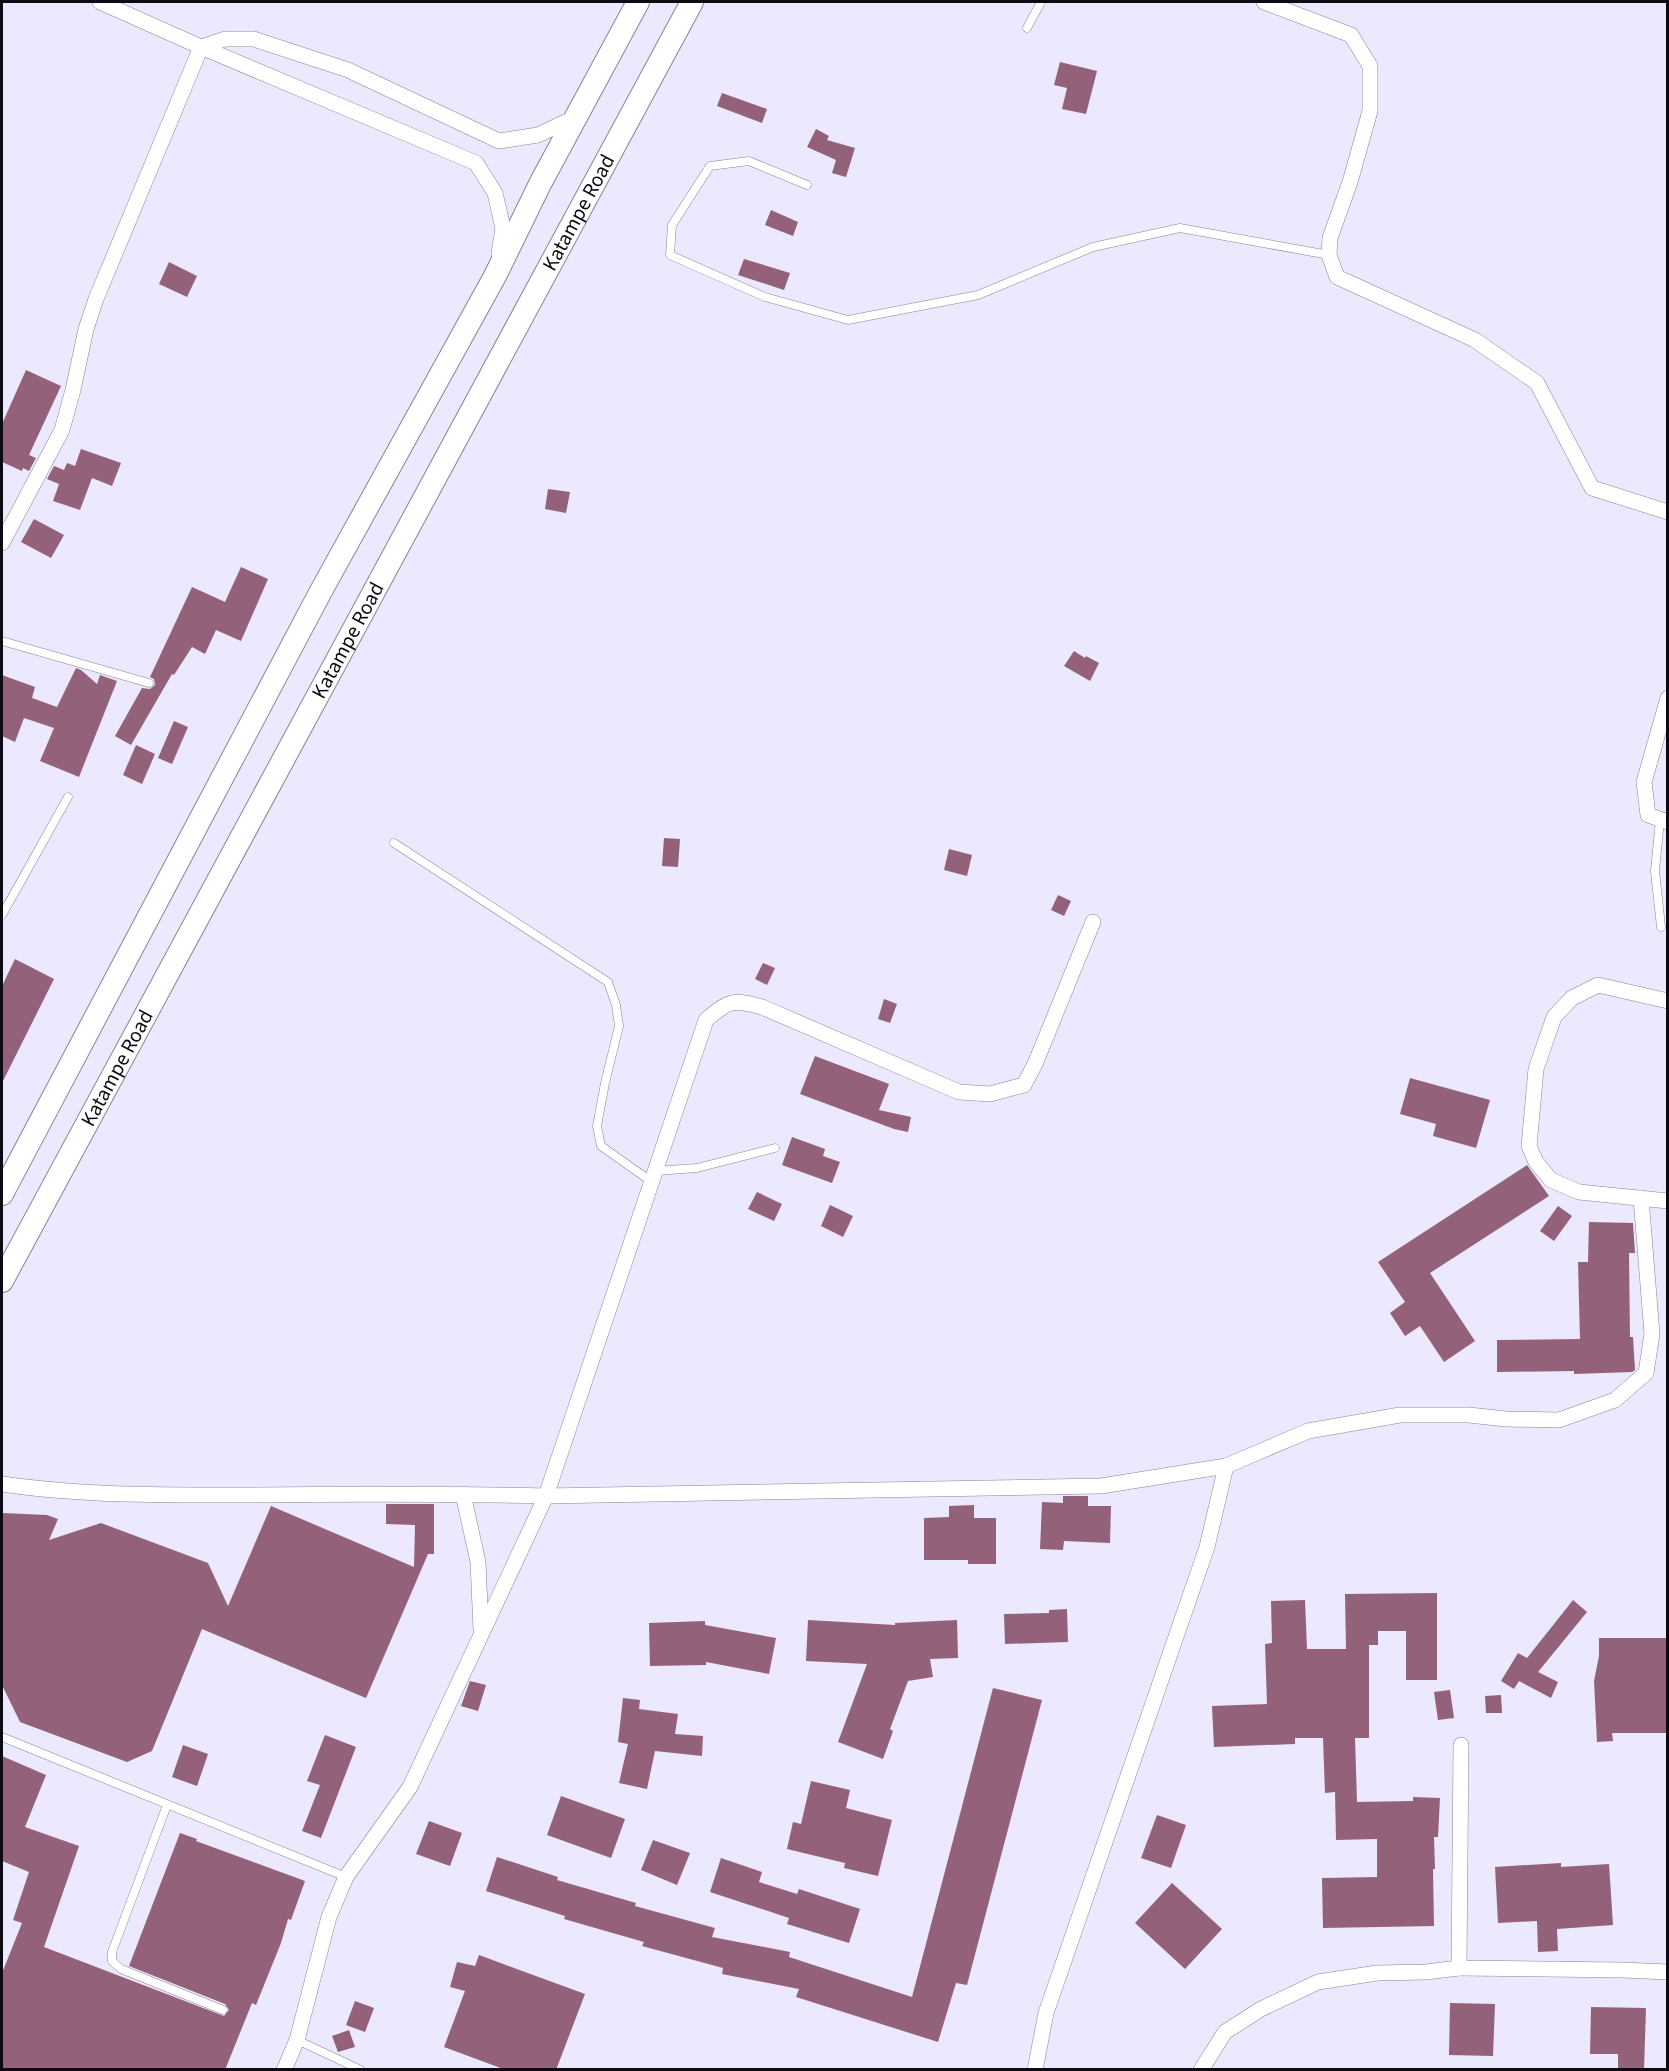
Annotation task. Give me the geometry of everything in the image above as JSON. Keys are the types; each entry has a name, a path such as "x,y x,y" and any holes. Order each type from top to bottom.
{"main road":[{"name":"Katampe Road","path":"2,1194 316,602 495,276 541,182 638,2"},
{"name":"Katampe Road","path":"2,1281 692,2"}],"street":[{"path":"100,2 476,163 495,193 503,228 495,276"},
{"path":"1264,2 1351,35 1370,66 1370,111 1350,182 1330,238 1329,255 1337,277 1475,340 1537,383 1592,488 1668,512"},
{"path":"2,543 62,430 74,390 86,329 96,299 201,47 225,39 254,39 348,70 499,141 538,135 576,117"},
{"path":"1664,821 1648,815 1644,782 1668,698"},
{"path":"284,2070 297,2040 329,1917 346,1877 410,1787 546,1497 706,1020 722,1006 740,1001 762,1008 959,1092 990,1094 1024,1085 1035,1064 1093,922"},
{"path":"1668,1001 1598,985 1572,998 1554,1017 1536,1069 1529,1146 1536,1162 1551,1180 1579,1192 1668,1201"},
{"path":"2,1484 45,1490 183,1495 463,1494 546,1497 1101,1486 1226,1466 1308,1431 1400,1415 1469,1415 1506,1419 1559,1420 1615,1400 1646,1373 1652,1334 1641,1198"},
{"path":"1035,2070 1046,2013 1207,1547 1226,1466"},
{"path":"463,1494 478,1562 481,1635"},
{"path":"1459,1968 1461,1745"},
{"path":"1201,2070 1225,2032 1261,2009 1318,1982 1377,1973 1426,1972 1459,1968 1668,1972"}],"lane":[{"path":"1027,28 1041,2"},
{"path":"807,185 749,161 710,166 672,225 670,255 765,297 848,320 978,295 1093,247 1180,228 1329,255"},
{"path":"2,641 149,683"},
{"path":"2,915 68,797"},
{"path":"1661,927 1655,871 1664,821"},
{"path":"394,843 608,982 620,1026 605,1083 597,1126 601,1146 654,1176 697,1168 775,1148"},
{"path":"2,1737 346,1877"},
{"path":"168,1805 112,1952 112,1961 121,1969 223,2010"},
{"path":"297,2040 361,2070"}],"building":[{"path":"1060,62 1097,71 1086,114 1062,109 1067,88 1054,85"},
{"path":"722,93 767,109 762,123 717,106"},
{"path":"816,129 829,136 827,140 855,148 846,177 832,173 836,160 807,147"},
{"path":"771,210 798,222 793,236 765,225"},
{"path":"744,259 790,273 784,290 738,275"},
{"path":"169,262 197,276 187,297 159,284"},
{"path":"26,370 61,386 29,455 36,458 29,471 23,468 22,471 2,462 2,424"},
{"path":"81,449 121,463 112,486 92,478 80,510 53,501 59,484 47,479 54,466 64,470 67,463 75,466"},
{"path":"548,489 570,492 566,513 545,509"},
{"path":"34,519 64,535 51,558 21,542"},
{"path":"241,567 268,579 241,641 216,630 205,654 192,647 174,675 172,674 131,745 115,736 142,688 150,689 155,685 154,679 150,677 192,587 225,602"},
{"path":"1074,651 1099,663 1090,681 1064,666"},
{"path":"76,668 97,684 100,675 117,681 79,777 40,761 54,728 24,718 15,742 2,736 2,675 35,687 32,698 57,707"},
{"path":"174,721 188,727 172,764 158,758"},
{"path":"136,745 155,754 142,784 123,775"},
{"path":"664,838 680,839 678,867 662,866"},
{"path":"949,849 972,855 967,876 944,870"},
{"path":"1058,895 1071,901 1064,916 1051,910"},
{"path":"15,959 54,979 2,1083 2,986"},
{"path":"763,963 775,968 767,985 755,979"},
{"path":"884,999 897,1004 890,1023 878,1019"},
{"path":"815,1056 889,1084 879,1110 911,1117 908,1132 894,1129 800,1094"},
{"path":"1410,1078 1490,1100 1476,1148 1433,1136 1436,1124 1400,1114"},
{"path":"792,1137 825,1149 823,1156 840,1162 832,1183 782,1165"},
{"path":"1527,1165 1549,1196 1430,1273 1475,1341 1444,1362 1420,1326 1405,1336 1390,1313 1405,1302 1378,1262"},
{"path":"757,1192 782,1204 774,1221 748,1209"},
{"path":"830,1205 853,1216 843,1237 821,1226"},
{"path":"1558,1206 1572,1216 1554,1241 1540,1231"},
{"path":"1589,1222 1633,1223 1635,1253 1629,1253 1630,1337 1633,1337 1635,1370 1574,1374 1574,1371 1497,1372 1497,1340 1580,1339 1578,1262 1588,1262"},
{"path":"1063,1496 1088,1496 1088,1506 1111,1506 1110,1543 1064,1541 1063,1550 1040,1549 1042,1502 1063,1503"},
{"path":"386,1504 434,1504 434,1554 428,1554 366,1698 202,1629 152,1751 127,1762 20,1722 2,1685 2,1513 47,1515 58,1519 49,1540 101,1523 208,1563 228,1606 271,1506 414,1567 415,1525 386,1524"},
{"path":"974,1505 974,1518 996,1518 996,1564 968,1564 968,1560 924,1560 924,1518 949,1517 949,1506"},
{"path":"1437,1593 1437,1680 1406,1680 1406,1631 1378,1631 1378,1645 1369,1645 1369,1738 1355,1738 1357,1802 1413,1801 1413,1797 1440,1798 1438,1837 1434,1837 1434,1926 1323,1928 1322,1878 1377,1877 1377,1839 1336,1840 1335,1792 1325,1793 1323,1738 1295,1738 1295,1744 1214,1747 1212,1706 1267,1704 1265,1644 1272,1643 1271,1601 1305,1600 1307,1649 1346,1649 1345,1594"},
{"path":"1573,1600 1587,1612 1538,1672 1558,1682 1551,1698 1519,1681 1514,1689 1501,1681 1518,1653 1527,1658"},
{"path":"1067,1609 1068,1642 1005,1644 1004,1614 1049,1613 1049,1610"},
{"path":"808,1620 895,1625 895,1623 957,1620 958,1658 930,1659 933,1677 908,1681 890,1729 893,1731 883,1759 838,1742 867,1664 806,1661"},
{"path":"705,1621 705,1625 776,1638 769,1674 706,1662 706,1665 650,1666 649,1623"},
{"path":"1599,1638 1668,1638 1668,1733 1612,1733 1613,1741 1597,1742 1594,1681 1599,1656"},
{"path":"470,1681 486,1685 478,1711 461,1706"},
{"path":"993,1688 1042,1700 967,1985 956,1983 938,2042 796,1997 799,1989 722,1974 723,1968 642,1946 644,1942 564,1919 565,1916 486,1891 497,1857 558,1877 557,1880 636,1903 635,1906 715,1928 712,1937 790,1952 789,1957 912,1997"},
{"path":"1450,1690 1454,1718 1438,1720 1434,1692"},
{"path":"1501,1695 1502,1713 1486,1713 1485,1696"},
{"path":"623,1698 640,1700 639,1709 678,1714 675,1734 703,1736 702,1756 655,1751 647,1789 619,1783 628,1744 618,1742"},
{"path":"325,1735 356,1747 321,1838 302,1831 320,1785 307,1781"},
{"path":"183,1745 208,1754 197,1786 172,1777"},
{"path":"2,1756 46,1775 25,1827 79,1846 44,1947 224,2016 229,2010 225,2004 129,1966 180,1833 305,1881 291,1920 288,1919 281,1943 256,2005 252,2003 225,2070 2,2070 2,1973 22,1923 13,1920 29,1872 2,1861"},
{"path":"811,1781 850,1790 846,1808 892,1820 878,1876 844,1868 845,1863 787,1849 793,1822 801,1824"},
{"path":"561,1796 625,1819 611,1858 547,1835"},
{"path":"1157,1815 1186,1825 1171,1868 1141,1858"},
{"path":"429,1821 462,1833 450,1866 416,1854"},
{"path":"653,1840 690,1853 677,1885 641,1870"},
{"path":"721,1858 762,1872 759,1882 797,1894 799,1889 860,1909 849,1943 787,1924 789,1918 710,1892"},
{"path":"1561,1863 1561,1867 1609,1864 1613,1925 1557,1929 1558,1951 1538,1952 1537,1921 1498,1923 1495,1867"},
{"path":"1172,1883 1222,1929 1185,1969 1135,1923"},
{"path":"479,1955 585,1994 556,2070 506,2070 444,2047 465,1991 450,1987 457,1962 475,1966"},
{"path":"355,2001 374,2008 365,2032 346,2025"},
{"path":"1450,2003 1495,2004 1493,2056 1449,2055"},
{"path":"1591,2007 1646,2008 1644,2070 1618,2070 1618,2054 1590,2054"},
{"path":"349,2030 355,2047 338,2052 332,2036"}]}
